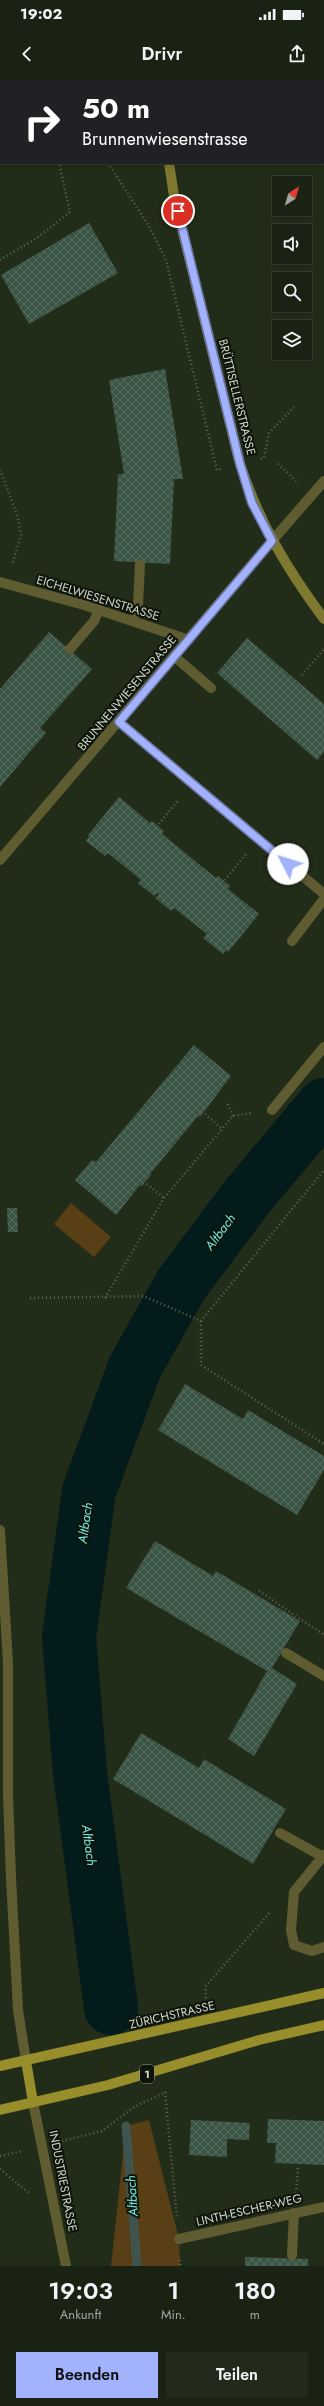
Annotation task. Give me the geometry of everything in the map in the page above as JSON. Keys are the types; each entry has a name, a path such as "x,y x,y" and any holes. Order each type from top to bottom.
{"main road":[{"name":"ZÜRICHSTRASSE","path":"0,2066 324,1993"},
{"name":"1","path":"0,2110 108,2085 259,2040 324,2025"},
{"path":"26,2061 33,2102"}],"street":[{"name":"BRÜTTISELLERSTRASSE","path":"169,164 174,196 240,464 252,503 272,541 297,582 324,619"},
{"name":"BRUNNENWIESENSTRASSE","path":"0,860 324,482"},
{"path":"133,621 138,605 140,564"},
{"name":"EICHELWIESENSTRASSE","path":"0,582 99,610 188,640"},
{"path":"70,649 94,621 99,610"},
{"path":"174,656 211,688"},
{"path":"119,722 324,894"},
{"path":"292,942 324,899"},
{"path":"272,1110 324,1047"},
{"path":"0,1530 8,1663 8,1795 13,1909 18,2010 26,2061"},
{"path":"286,1653 324,1676"},
{"path":"280,1832 323,1856 294,1892 291,1930 294,1944 312,1951 324,1947"},
{"name":"INDUSTRIESTRASSE","path":"33,2102 66,2266"},
{"name":"LINTH-ESCHER-WEG","path":"179,2239 324,2207"},
{"path":"292,2254 294,2213"}],"path":[{"path":"0,260 37,238 70,212 59,164"},
{"path":"109,164 149,226 166,260 217,470 264,458 269,433 294,406"},
{"path":"0,470 18,518 21,535 12,566"},
{"path":"302,675 324,649"},
{"path":"159,824 182,796"},
{"path":"225,880 249,851"},
{"path":"228,1104 233,1116"},
{"path":"106,1298 164,1198 233,1116 272,1110"},
{"path":"205,1114 222,1129"},
{"path":"324,1170 201,1321 201,1365 324,1444"},
{"path":"148,1184 164,1198"},
{"path":"30,1298 106,1298 143,1296 201,1321"},
{"path":"259,1592 324,1635"},
{"path":"206,1999 205,1987 267,1914 294,1892"},
{"path":"102,2131 134,2107 165,2092 179,2239 180,2266"}],"shaded area":[{"path":"71,1203 111,1237 94,1257 54,1224"},
{"path":"149,2120 179,2239 180,2266 111,2266 126,2126"}],"building":[{"path":"89,223 118,273 29,324 1,275"},
{"path":"165,369 183,479 174,479 170,564 114,561 118,474 124,474 109,380"},
{"path":"49,632 92,669 40,728 46,733 0,787 0,689"},
{"path":"247,638 324,704 324,752 317,760 217,673"},
{"path":"119,797 150,823 152,821 164,831 162,834 216,878 218,876 230,886 228,889 259,914 228,952 226,950 223,954 203,938 207,934 174,908 171,911 155,898 159,894 157,893 154,896 138,883 141,880 108,853 105,856 86,841 89,837 88,835"},
{"path":"194,1045 231,1076 200,1117 198,1116 150,1174 151,1175 142,1186 140,1185 116,1215 75,1180 92,1160 96,1162"},
{"path":"7,1208 17,1208 18,1232 8,1232"},
{"path":"185,1384 243,1419 248,1410 324,1456 324,1470 297,1515 158,1430"},
{"path":"155,1541 213,1576 216,1571 300,1621 272,1668 297,1684 254,1756 228,1739 267,1671 126,1588"},
{"path":"141,1733 199,1768 204,1759 286,1809 253,1864 113,1779"},
{"path":"268,2119 324,2121 324,2165 275,2163 276,2143 267,2143"},
{"path":"191,2120 250,2123 249,2140 227,2139 227,2157 189,2155"},
{"path":"245,2257 308,2259 308,2266 245,2266"}],"waterway":[{"name":"Altbach","path":"111,2008 80,1773 69,1637 89,1491 135,1367 181,1285 246,1198 324,1105"},
{"name":"Altbach","path":"126,2126 137,2266"}],"route":[{"path":"178,211 240,464 252,503 272,541 119,722 288,864"}]}
